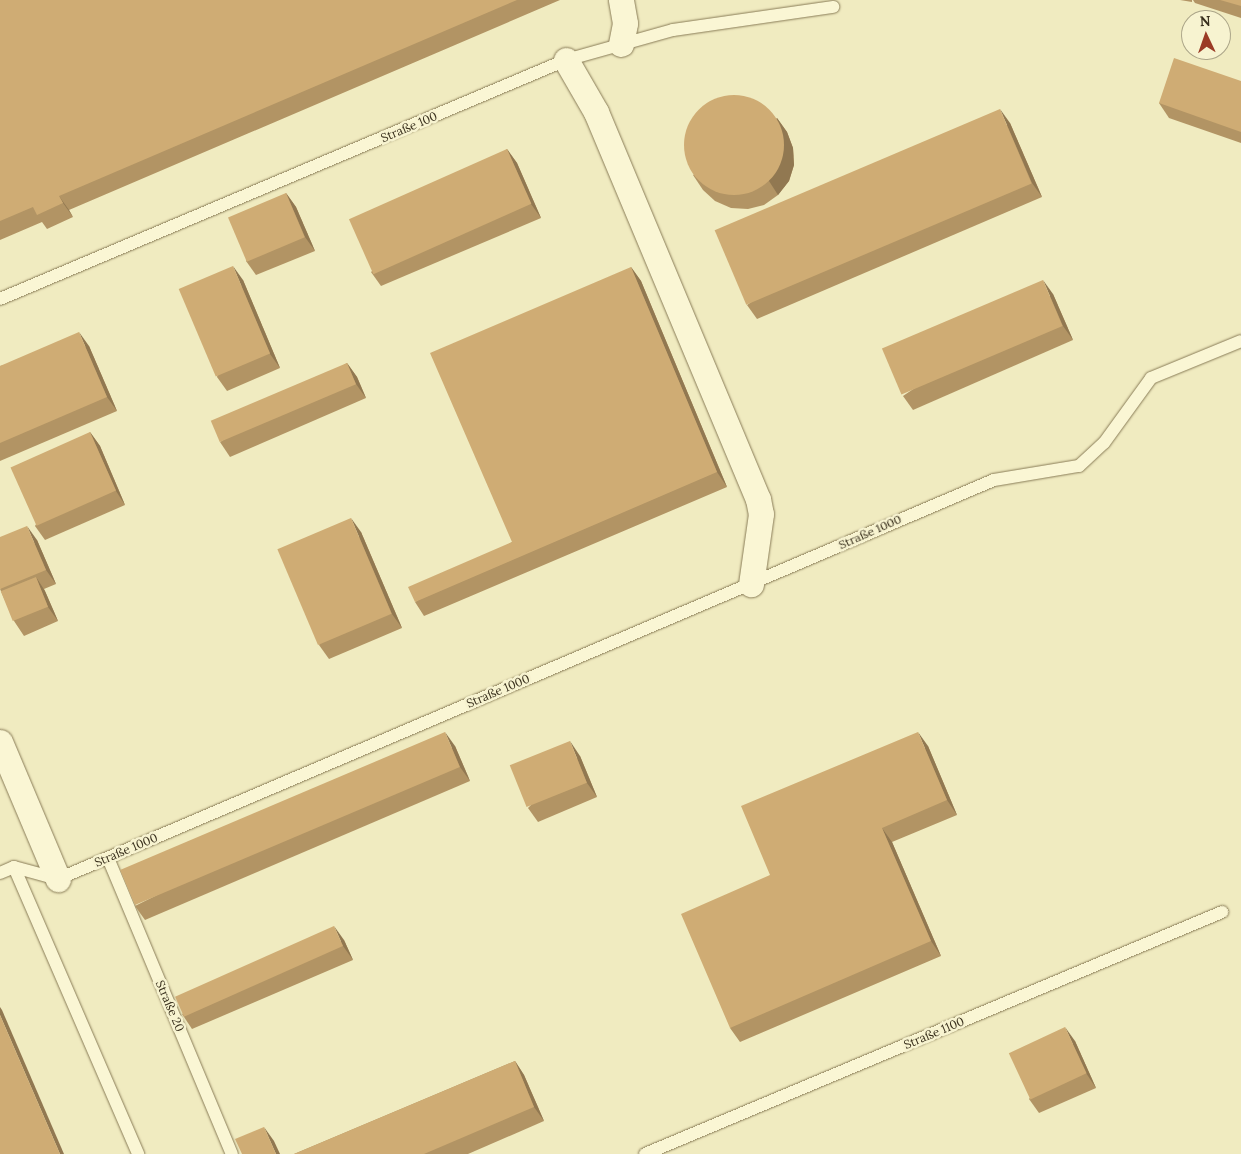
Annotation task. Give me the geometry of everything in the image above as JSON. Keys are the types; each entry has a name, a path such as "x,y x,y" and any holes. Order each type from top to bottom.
{"street":[{"path":"621,0 626,23 621,44"},
{"path":"566,60 596,112 758,499 761,514 751,584"},
{"path":"0,742 58,879"}],"lane":[{"path":"797,12 806,0"},
{"name":"Straße 100","path":"0,299 566,60 673,30 833,7"},
{"name":"Straße 1000","path":"58,879 994,480 1079,466 1104,443 1151,378 1241,341"},
{"name":"Straße 20","path":"108,858 232,1154"},
{"path":"0,873 14,867 58,879"},
{"path":"14,867 138,1154"},
{"name":"Straße 1100","path":"645,1154 1222,912"}],"building":[{"path":"0,0 517,0 59,196 63,203 37,215 33,207 0,221"},
{"path":"1220,0 1241,0 1241,6"},
{"path":"1174,58 1241,81 1241,132 1159,103"},
{"path":"734,95 744,96 762,103 776,117 783,135 783,155 776,173 762,187 744,194 734,195 724,194 706,187 692,173 685,155 684,145 685,135 692,117 706,103 724,96"},
{"path":"1000,109 1032,184 746,305 715,230"},
{"path":"507,149 531,204 373,274 349,219"},
{"path":"286,193 305,237 247,262 228,218"},
{"path":"233,266 270,353 216,377 179,289"},
{"path":"631,267 717,472 415,602 408,587 512,542 430,353"},
{"path":"1043,280 1063,326 901,394 882,348"},
{"path":"79,332 107,397 0,443 0,366"},
{"path":"347,363 356,384 220,442 211,421"},
{"path":"90,432 116,490 37,526 11,467"},
{"path":"351,518 392,614 318,645 277,549"},
{"path":"27,526 46,570 0,589 0,537"},
{"path":"36,577 48,607 13,621 1,591"},
{"path":"445,732 460,767 135,905 120,870"},
{"path":"918,732 947,800 882,828 931,941 730,1028 681,914 770,875 741,806"},
{"path":"570,741 587,783 527,807 510,765"},
{"path":"334,926 343,946 184,1017 175,997"},
{"path":"0,1015 60,1154 0,1154"},
{"path":"1065,1027 1087,1073 1030,1099 1009,1053"},
{"path":"515,1061 534,1107 424,1154 294,1154"},
{"path":"264,1127 276,1154 242,1154 235,1139"}]}
